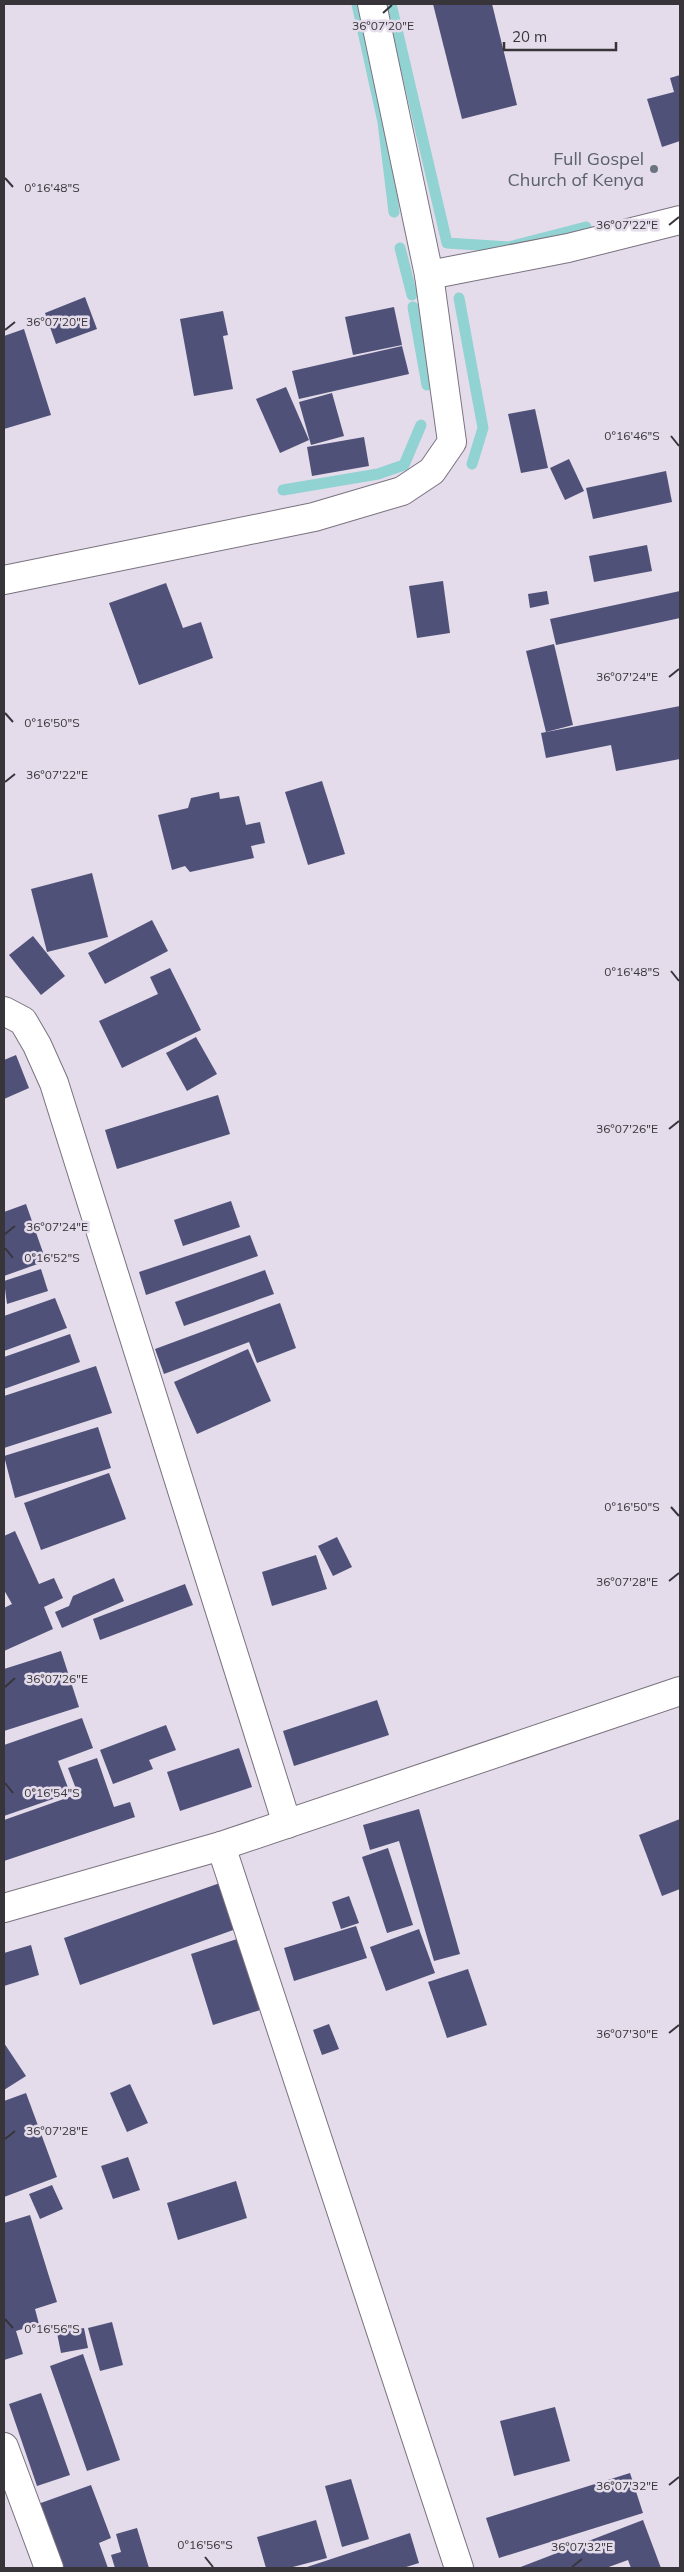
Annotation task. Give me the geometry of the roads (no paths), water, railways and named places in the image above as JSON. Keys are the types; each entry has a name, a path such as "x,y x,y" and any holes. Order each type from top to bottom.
{"street":[{"path":"4,580 314,517 402,491 432,472 452,442 428,275 372,4"},
{"path":"428,275 568,248 680,220"},
{"path":"4,1011 23,1022 38,1045 54,1082 287,1824"},
{"path":"4,1908 221,1846 680,1691"},
{"path":"221,1846 459,2568"},
{"path":"4,2447 49,2568"}],"waterway":[{"path":"357,4 383,122 394,212"},
{"path":"391,4 447,243 509,247 586,227"},
{"path":"400,248 412,295"},
{"path":"459,298 483,428 472,464"},
{"path":"413,307 427,385"},
{"path":"283,490 378,474 404,465 421,425"}],"place":[{"name":"Full Gospel Church of Kenya","path":"654,169"}]}
